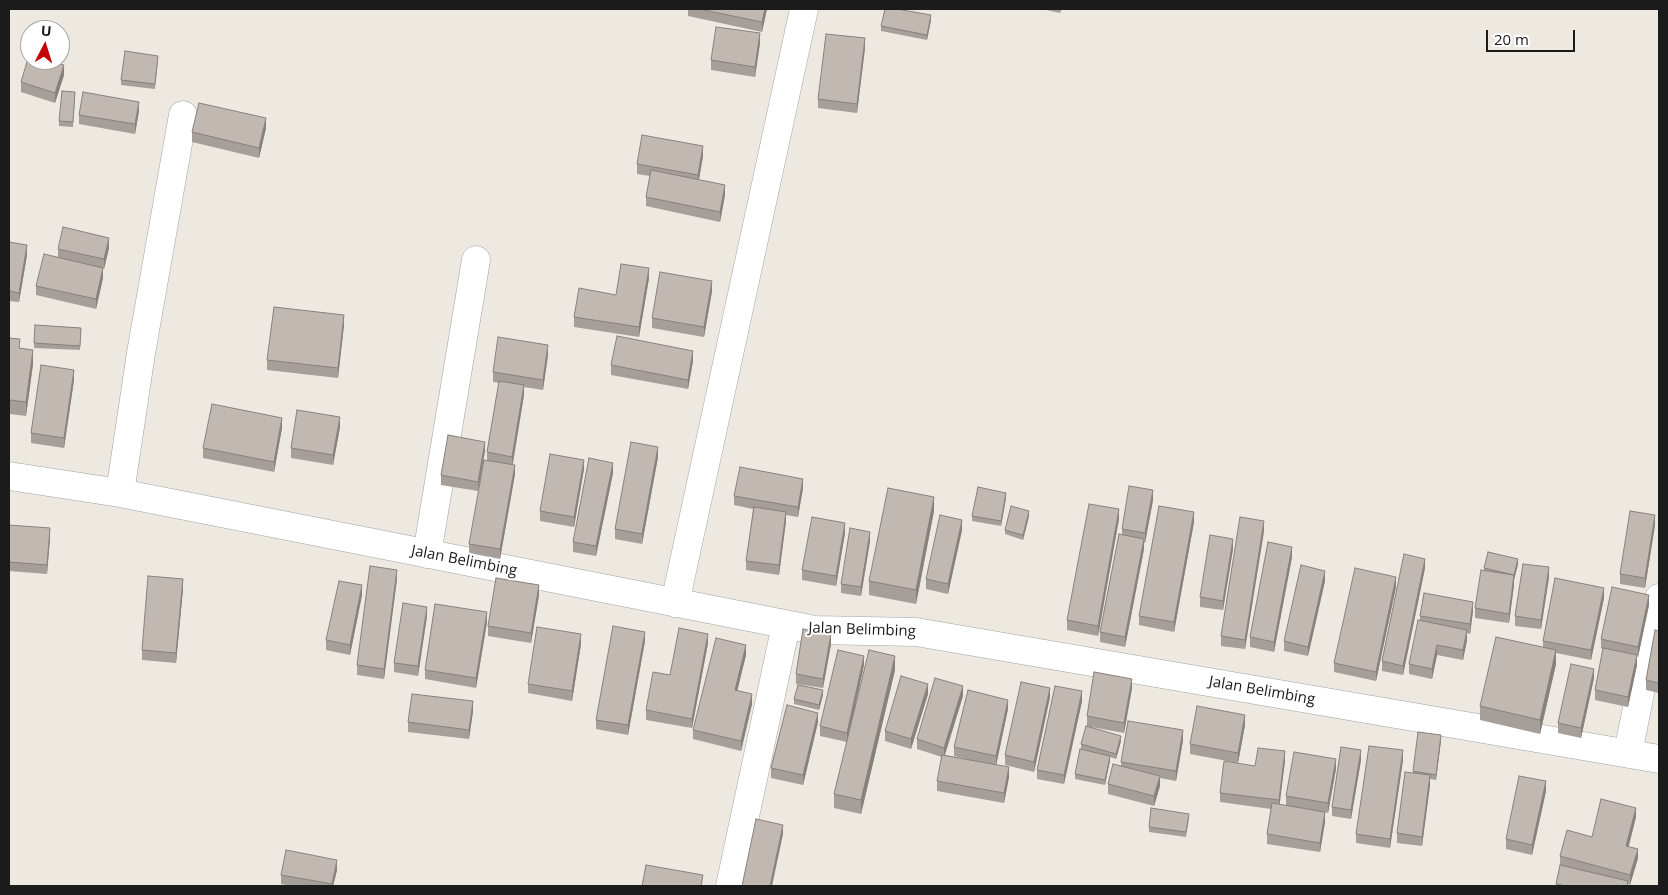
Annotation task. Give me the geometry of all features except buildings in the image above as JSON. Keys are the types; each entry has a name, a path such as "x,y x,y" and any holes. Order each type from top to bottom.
{"street":[{"path":"675,603 804,9"},
{"path":"120,493 140,353 184,115"},
{"path":"427,554 476,260"},
{"name":"Jalan Belimbing","path":"9,476 120,493 815,630 916,632 1659,759"},
{"path":"1628,753 1659,598"},
{"path":"730,886 786,625"}]}
